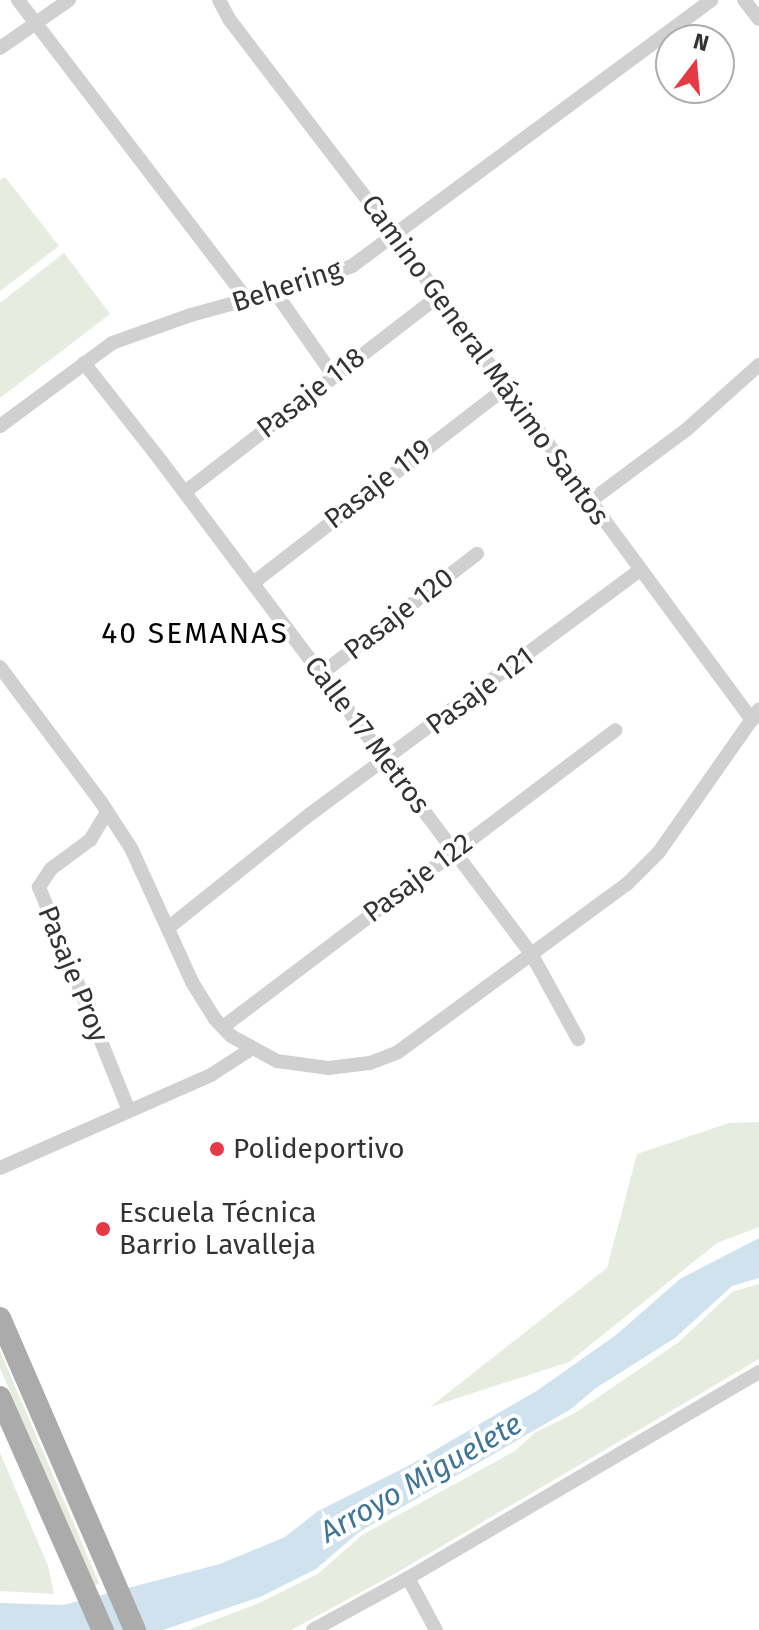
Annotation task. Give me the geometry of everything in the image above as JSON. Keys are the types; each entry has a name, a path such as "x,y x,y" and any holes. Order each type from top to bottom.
{"main road":[{"path":"0,1318 109,1576 135,1630"},
{"path":"0,1397 103,1630"}],"street":[{"path":"18,0 247,299"},
{"path":"0,48 69,0"},
{"name":"Camino General Máximo Santos","path":"219,0 229,19 394,235 640,570 756,715"},
{"name":"Behering","path":"0,426 112,343 138,332 352,266 711,0"},
{"path":"744,0 759,19"},
{"path":"275,292 333,375"},
{"name":"Pasaje 118","path":"185,492 439,296"},
{"name":"Calle 17 Metros","path":"84,363 185,492 532,955 578,1039"},
{"path":"589,502 686,430 759,365"},
{"name":"Pasaje 119","path":"253,583 505,388"},
{"name":"Pasaje 120","path":"321,674 477,554"},
{"name":"Pasaje 121","path":"168,928 309,815 640,570"},
{"path":"0,667 125,839 192,982 223,1027 251,1049 277,1061 328,1068 370,1063 398,1052 627,884 659,852 756,715"},
{"name":"Pasaje 122","path":"223,1027 615,730"},
{"name":"Pasaje Proy","path":"107,812 90,840 51,869 39,887 129,1111"},
{"path":"90,840 103,836 125,839"},
{"path":"0,1168 211,1075 251,1049"},
{"path":"313,1630 408,1578 759,1372"},
{"path":"408,1578 436,1630"}],"shaded area":[{"path":"5,177 59,246 0,291 0,180"},
{"path":"64,253 110,314 0,398 0,303"},
{"path":"759,1122 759,1227 717,1243 569,1362 430,1407 607,1268 637,1154 729,1123"},
{"path":"759,1284 759,1359 396,1573 291,1630 188,1630 259,1603 318,1574 362,1535 515,1451 536,1432 575,1413 679,1342 732,1292"},
{"path":"0,1351 99,1583 94,1586 0,1368"},
{"path":"0,1453 48,1566 54,1594 0,1591"}],"water":[{"name":"Arroyo Miguelete","path":"759,1238 759,1278 732,1286 675,1338 596,1388 571,1409 359,1532 316,1569 260,1597 163,1630 0,1630 0,1603 63,1605 220,1564 285,1537 318,1511 408,1466 538,1390 616,1335 680,1279"}],"place":[{"name":"Polideportivo","path":"217,1149"},
{"name":"Escuela Técnica Barrio Lavalleja","path":"103,1229"}],"district":[{"name":"40 SEMANAS","path":"195,633"}]}
